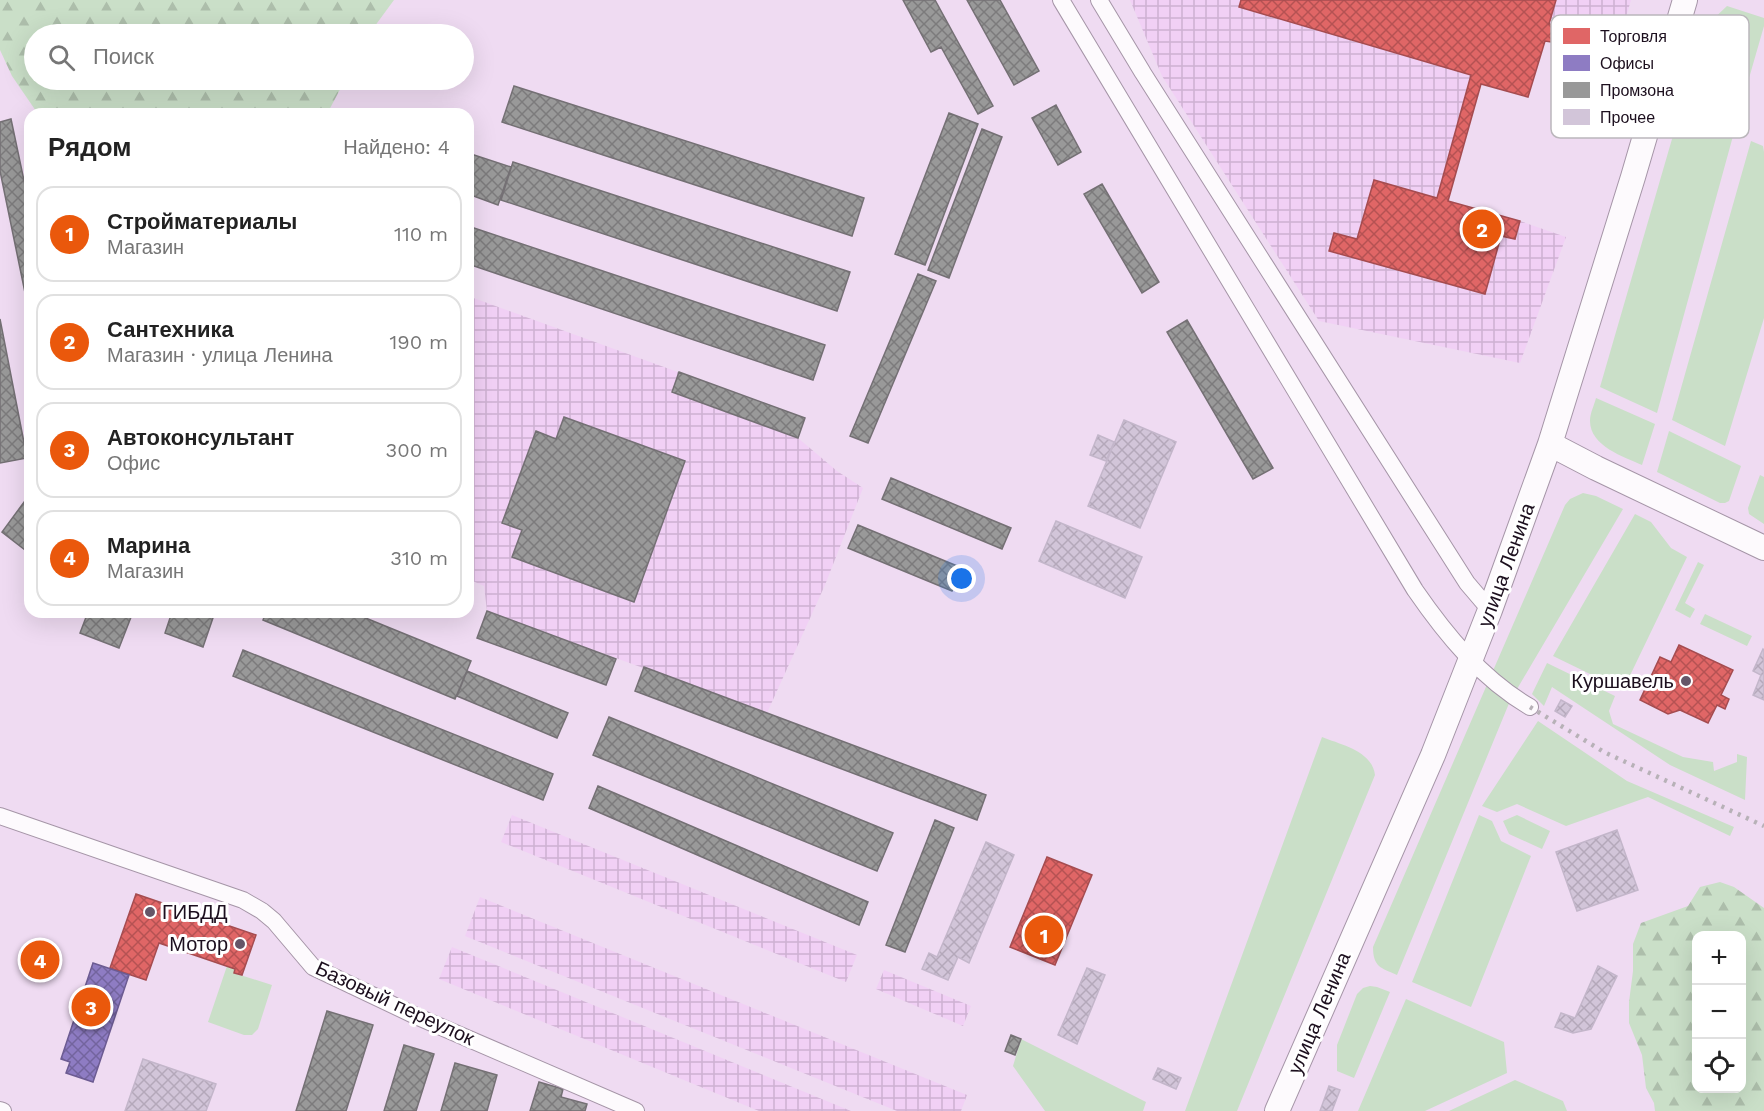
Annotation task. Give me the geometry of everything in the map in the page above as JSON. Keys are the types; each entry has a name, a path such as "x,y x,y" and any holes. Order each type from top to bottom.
{"main road":[{"name":"улица Ленина","path":"1681,15 1685,0"},
{"name":"улица Ленина","path":"1277,1111 1471,661 1550,444 1644,138"},
{"path":"1550,444 1764,548"}],"street":[{"path":"1061,0 1396,561 1433,617 1471,661 1518,700 1530,707"},
{"path":"1099,0 1143,74 1461,573 1490,610"},
{"name":"Базовый переулок","path":"0,816 243,900 262,910 274,921 313,967 418,1017 636,1111"}],"shaded area":[{"path":"1130,0 1631,0 1627,15 1551,15 1551,42 1545,41 1528,97 1481,84 1448,201 1520,221 1566,237 1520,363 1319,321 1162,76"},
{"path":"474,298 805,418 798,438 837,471 863,488 825,585 767,713 487,611 484,586 474,582"},
{"path":"512,815 857,955 846,982 501,842"},
{"path":"480,897 967,1095 961,1111 897,1111 465,936"},
{"path":"452,947 851,1111 759,1111 439,979"},
{"path":"884,970 971,1006 963,1026 876,989"}],"green space":[{"path":"0,0 394,0 376,24 24,24 24,90 340,90 330,108 34,108 12,76 0,50"},
{"path":"1727,6 1764,18 1764,26 1749,78 1749,15 1718,15"},
{"path":"1732,138 1657,413 1600,387 1672,139"},
{"path":"1751,141 1763,146 1764,152 1764,318 1725,446 1672,420"},
{"path":"1596,398 1655,424 1642,465 1609,449 1591,430 1591,412"},
{"path":"1669,431 1741,466 1729,501 1720,503 1657,472"},
{"path":"1760,475 1764,477 1764,524 1749,514 1748,508"},
{"path":"1583,493 1596,496 1623,509 1510,701 1397,975 1376,963 1373,947 1565,505 1570,499"},
{"path":"1635,514 1651,522 1671,548 1687,557 1623,690 1553,656"},
{"path":"1698,562 1704,565 1685,603 1695,609 1690,618 1675,610"},
{"path":"1705,614 1752,636 1747,646 1700,624"},
{"path":"1547,663 1615,696 1609,711 1613,724 1683,757 1713,762 1714,771 1737,762 1737,754 1747,757 1745,800 1670,765 1552,687 1544,706 1532,694"},
{"path":"1538,721 1627,781 1734,827 1730,836 1648,797 1566,826 1517,804 1497,812 1482,806"},
{"path":"1322,737 1347,746 1362,755 1373,767 1375,775 1237,1111 1185,1111"},
{"path":"1479,815 1492,821 1501,841 1531,856 1471,1007 1412,982"},
{"path":"1517,815 1550,831 1542,849 1509,834 1503,821"},
{"path":"1720,882 1734,887 1764,908 1764,1111 1655,1111 1654,1103 1646,1088 1642,1055 1629,1023 1633,944 1641,923 1688,906 1700,887"},
{"path":"227,966 235,969 234,973 272,985 258,1029 252,1035 244,1035 208,1022"},
{"path":"1370,986 1390,992 1354,1078 1337,1071 1337,1045 1357,994 1363,988"},
{"path":"1406,999 1504,1042 1507,1073 1425,1111 1358,1111"},
{"path":"1021,1039 1146,1102 1143,1111 1045,1111 1013,1066"},
{"path":"1515,1080 1563,1101 1567,1111 1449,1111"}],"building: Торговля":[{"path":"1241,0 1556,0 1549,24 1551,24 1551,42 1545,41 1528,97 1481,84 1448,201 1520,221 1515,239 1501,236 1485,294 1329,251 1334,233 1357,239 1374,180 1437,198 1471,75 1239,7"},
{"path":"1679,645 1733,670 1721,695 1729,699 1725,709 1717,705 1708,723 1680,710 1668,714 1640,700 1660,657 1671,662"},
{"path":"1047,857 1092,875 1055,965 1010,947"},
{"path":"136,894 256,935 242,975 234,973 235,969 159,943 146,980 110,968"}],"building: Офисы":[{"path":"93,963 129,975 93,1082 66,1073 70,1062 61,1059"}],"building: Промзона":[{"path":"903,0 935,0 993,106 978,114 941,47 931,52"},
{"path":"967,0 1000,0 1039,71 1014,85"},
{"path":"514,86 864,198 852,236 502,122"},
{"path":"1056,105 1081,152 1058,165 1032,118"},
{"path":"949,113 978,124 925,265 895,254"},
{"path":"11,119 24,181 24,288 0,171 0,122"},
{"path":"982,129 1002,137 949,278 928,270"},
{"path":"474,155 511,167 498,205 474,196"},
{"path":"513,162 850,272 837,311 501,200"},
{"path":"1102,184 1159,282 1142,293 1084,194"},
{"path":"474,228 825,345 813,380 474,266"},
{"path":"918,274 936,281 868,443 850,436"},
{"path":"0,319 24,443 24,459 0,463"},
{"path":"1187,320 1273,468 1253,479 1167,332"},
{"path":"679,372 805,418 798,438 672,392"},
{"path":"564,417 685,461 634,602 512,557 522,530 502,523 536,431 556,439"},
{"path":"891,478 1011,528 1002,549 882,499"},
{"path":"24,502 24,549 2,532"},
{"path":"858,525 962,568 952,591 848,548"},
{"path":"487,611 616,659 606,685 477,638"},
{"path":"86,618 131,618 119,648 80,633"},
{"path":"170,618 213,618 203,647 165,633"},
{"path":"264,618 366,618 471,661 455,699 263,620"},
{"path":"243,650 553,774 543,800 233,676"},
{"path":"644,667 986,795 977,820 635,691"},
{"path":"467,671 568,713 557,738 457,696"},
{"path":"609,717 893,833 877,871 593,755"},
{"path":"598,786 868,902 859,925 589,808"},
{"path":"935,820 954,828 905,952 886,945"},
{"path":"327,1011 373,1025 346,1111 296,1111"},
{"path":"1011,1035 1021,1039 1015,1055 1005,1051"},
{"path":"404,1045 434,1054 416,1111 384,1111"},
{"path":"455,1063 497,1075 487,1111 441,1111"},
{"path":"539,1082 563,1089 561,1097 587,1104 585,1111 530,1111"}],"building: Прочее":[{"path":"1124,420 1176,442 1140,528 1088,506"},
{"path":"1098,435 1114,442 1106,461 1090,455"},
{"path":"1056,521 1142,557 1125,598 1039,561"},
{"path":"1763,649 1764,700 1753,695 1761,675 1753,671"},
{"path":"1561,700 1572,706 1565,717 1555,711"},
{"path":"1617,830 1638,890 1577,911 1556,852"},
{"path":"986,842 1014,855 969,963 958,957 948,980 922,969 929,953 937,957"},
{"path":"1598,966 1617,976 1591,1029 1573,1033 1555,1027 1561,1013 1575,1018"},
{"path":"1087,968 1105,975 1077,1044 1058,1035"},
{"path":"143,1059 216,1084 206,1111 125,1111"},
{"path":"1158,1068 1181,1078 1176,1089 1153,1079"},
{"path":"1329,1086 1340,1090 1332,1111 1320,1111"}],"railway":[{"path":"1530,707 1604,752 1764,826"}],"place":[{"name":"Сантехника","path":"1482,229"},
{"name":"Куршавель","path":"1686,681"},
{"name":"ГИБДД","path":"150,912"},
{"name":"Стройматериалы","path":"1044,935"},
{"name":"Мотор","path":"240,944"},
{"name":"Марина","path":"40,960"},
{"name":"Автоконсультант","path":"91,1007"}]}
